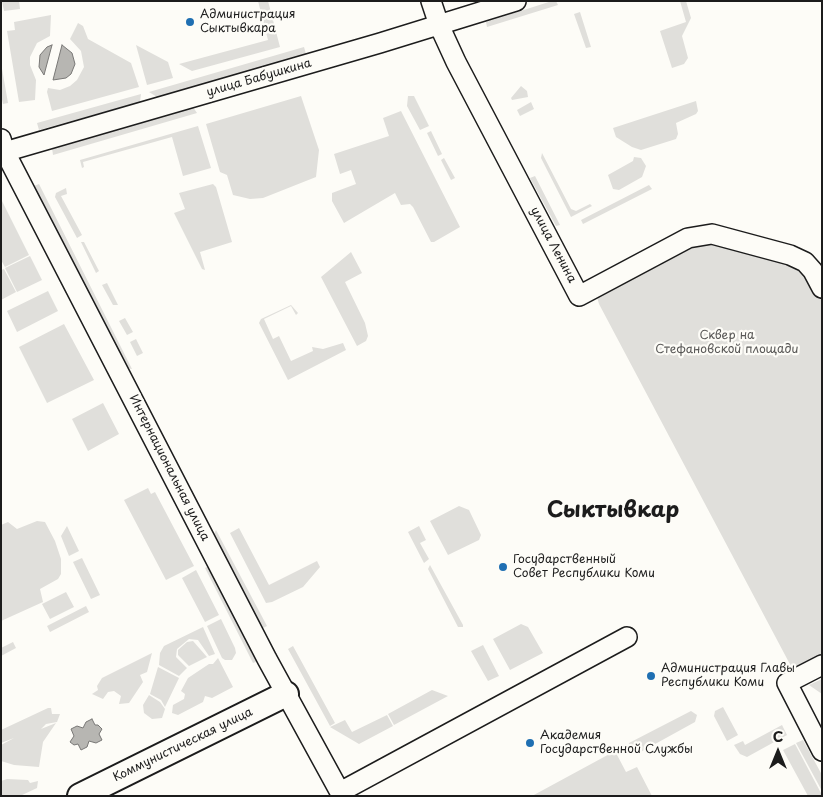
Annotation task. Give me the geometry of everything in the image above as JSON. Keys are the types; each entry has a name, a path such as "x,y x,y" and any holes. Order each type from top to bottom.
{"main road":[{"name":"Коммунистическая улица","path":"80,796 286,694"}],"street":[{"name":"улица Ленина","path":"431,1 439,25 579,296 688,238 712,234 790,255 805,262 813,271 822,288"},
{"name":"улица Бабушкина","path":"2,148 439,25 516,1"},
{"name":"Интернациональная улица","path":"2,148 22,181 286,694 341,794"},
{"path":"341,794 627,637"},
{"path":"822,665 787,683 822,751"}],"green space":[{"path":"2,1 19,1 20,9 4,11"},
{"path":"258,1 268,1 280,47 192,71 179,64 268,40"},
{"path":"556,1 558,5 487,27 486,22"},
{"path":"680,1 686,1 691,18 682,36 688,58 684,64 672,68 660,31 686,22"},
{"path":"580,12 591,47 586,48 574,14"},
{"path":"51,15 50,36 37,43 30,57 30,65 36,80 35,100 19,102 7,31 15,30 14,22"},
{"path":"78,23 83,26 88,39 131,63 139,87 52,111 47,92 48,88 60,90 70,86 77,80 84,67 81,51 70,39"},
{"path":"136,45 168,62 173,78 147,85"},
{"path":"304,47 306,54 157,97 149,92"},
{"path":"1,63 8,103 3,104 1,95"},
{"path":"521,86 527,91 528,97 512,100 511,98"},
{"path":"141,94 140,102 39,130 37,123"},
{"path":"301,96 319,150 316,177 263,198 250,199 233,195 227,175 220,172 206,124"},
{"path":"408,96 414,96 429,126 420,130 407,106"},
{"path":"696,101 698,111 696,114 676,123 678,134 676,139 641,150 616,137 613,128"},
{"path":"531,102 534,109 520,116 517,110"},
{"path":"193,107 197,113 53,155 52,148"},
{"path":"401,111 460,227 434,242 431,242 413,207 410,204 401,205 395,193 344,223 332,201 332,193 356,184 351,170 340,174 334,154 389,136 383,118"},
{"path":"198,126 211,168 183,176 172,137 83,162 84,167 82,168 80,160"},
{"path":"431,131 442,154 438,156 427,133"},
{"path":"542,153 571,209 576,211 590,204 592,206 571,217 541,158"},
{"path":"634,157 641,158 646,166 642,177 619,190 613,189 608,175 633,161"},
{"path":"444,158 455,178 451,180 441,160"},
{"path":"535,176 560,225 556,226 530,178"},
{"path":"39,184 132,369 125,368 34,186"},
{"path":"213,184 216,187 232,242 200,252 205,270 202,269 174,213 185,209 179,193"},
{"path":"649,185 652,189 583,224 581,220"},
{"path":"66,188 67,194 61,196 82,235 77,238 55,197 56,193"},
{"path":"1,199 29,255 5,267 1,260"},
{"name":"Сквер на Стефановской площади","path":"710,239 804,269 822,301 822,659 793,670 597,297 599,292 690,242"},
{"path":"81,242 84,242 99,271 96,273"},
{"path":"351,252 362,273 345,282 365,323 368,336 366,341 357,346 321,277"},
{"path":"30,256 42,280 17,292 5,268"},
{"path":"4,269 16,292 1,300 1,270"},
{"path":"107,283 118,305 113,305 102,285"},
{"path":"48,291 58,311 17,332 7,311"},
{"path":"291,305 298,313 296,315 291,306 264,319 273,339 279,336 291,361 313,351 312,347 323,349 343,343 346,350 288,380 259,323 261,319"},
{"path":"125,318 133,332 127,335 119,321"},
{"path":"64,324 94,380 47,403 19,347"},
{"path":"136,339 143,353 137,356 130,342"},
{"path":"103,403 119,434 88,451 72,419"},
{"path":"148,488 151,494 155,492 194,566 166,580 124,500"},
{"path":"459,506 469,510 481,535 479,540 448,555 430,521"},
{"path":"37,521 45,522 55,541 61,559 61,574 58,579 40,589 43,602 1,621 1,525 8,522 17,529"},
{"path":"67,526 79,551 69,556 61,536"},
{"path":"419,526 426,540 420,543 429,559 424,563 408,532"},
{"path":"239,528 269,585 317,561 320,567 303,587 266,603 230,533"},
{"path":"216,530 267,626 261,629 213,536"},
{"path":"82,558 100,595 91,599 73,562"},
{"path":"430,565 463,627 458,627 428,569"},
{"path":"205,568 210,568 258,661 253,663"},
{"path":"196,570 219,615 205,622 182,578"},
{"path":"66,592 74,607 50,619 42,604"},
{"path":"86,606 89,612 50,632 47,626"},
{"path":"221,619 235,648 236,653 232,660 222,658 207,626"},
{"path":"521,624 528,627 543,653 510,670 493,639"},
{"path":"203,627 215,654 209,656 198,640 189,639 177,649 176,657 187,668 179,676 159,665 160,653 164,646"},
{"path":"193,641 207,657 189,666 178,655 178,650 187,642"},
{"path":"13,642 16,648 1,656 1,648"},
{"path":"483,645 499,676 488,681 471,651"},
{"path":"293,646 335,723 330,726 288,649"},
{"path":"152,653 147,672 140,675 143,682 129,703 119,704 121,696 114,691 108,692 103,699 92,694 98,690 97,686 102,678"},
{"path":"218,658 233,687 212,698 205,696 203,702 178,715 172,713 173,705 184,699 185,694 181,691 188,678 209,664 213,664"},
{"path":"158,667 179,678 165,707 161,700 150,694"},
{"path":"822,679 822,694 809,685"},
{"path":"432,690 448,696 394,725 388,714"},
{"path":"149,695 160,702 165,709 162,718 152,719 144,713 143,705"},
{"path":"723,707 738,735 727,741 714,716 715,711"},
{"path":"51,708 52,714 60,714 57,722 46,724 41,729 56,723 43,742 39,767 14,765 1,761 1,745 14,738 1,743 1,730"},
{"path":"691,711 697,715 695,722 637,754 628,751 629,743"},
{"path":"387,715 393,726 359,744 330,727 345,720 352,732"},
{"path":"782,725 787,735 747,757 740,754 734,745 743,741 745,745"},
{"path":"803,740 822,775 822,791 796,743"},
{"path":"795,744 822,796 808,796 783,750"},
{"path":"615,751 626,772 637,767 652,796 532,796"},
{"path":"7,779 28,780 30,783 38,781 37,788 20,796 1,796 1,781"}],"shaded area":[{"path":"52,45 44,75 39,67 40,55 47,47"},
{"path":"62,45 72,53 75,64 71,74 66,78 53,80"},
{"path":"92,719 95,725 102,729 99,734 102,740 96,743 89,741 87,747 81,750 78,744 74,745 70,742 74,736 71,729 77,726 83,728 86,722"}],"place":[{"name":"Администрация Сыктывкара","path":"190,22"},
{"name":"Государственный Совет Республики Коми","path":"503,567"},
{"name":"Администрация Главы Республики Коми","path":"651,676"},
{"name":"Академия Государственной Службы","path":"530,743"}],"district":[{"name":"Сыктывкар","path":"613,511"}]}
